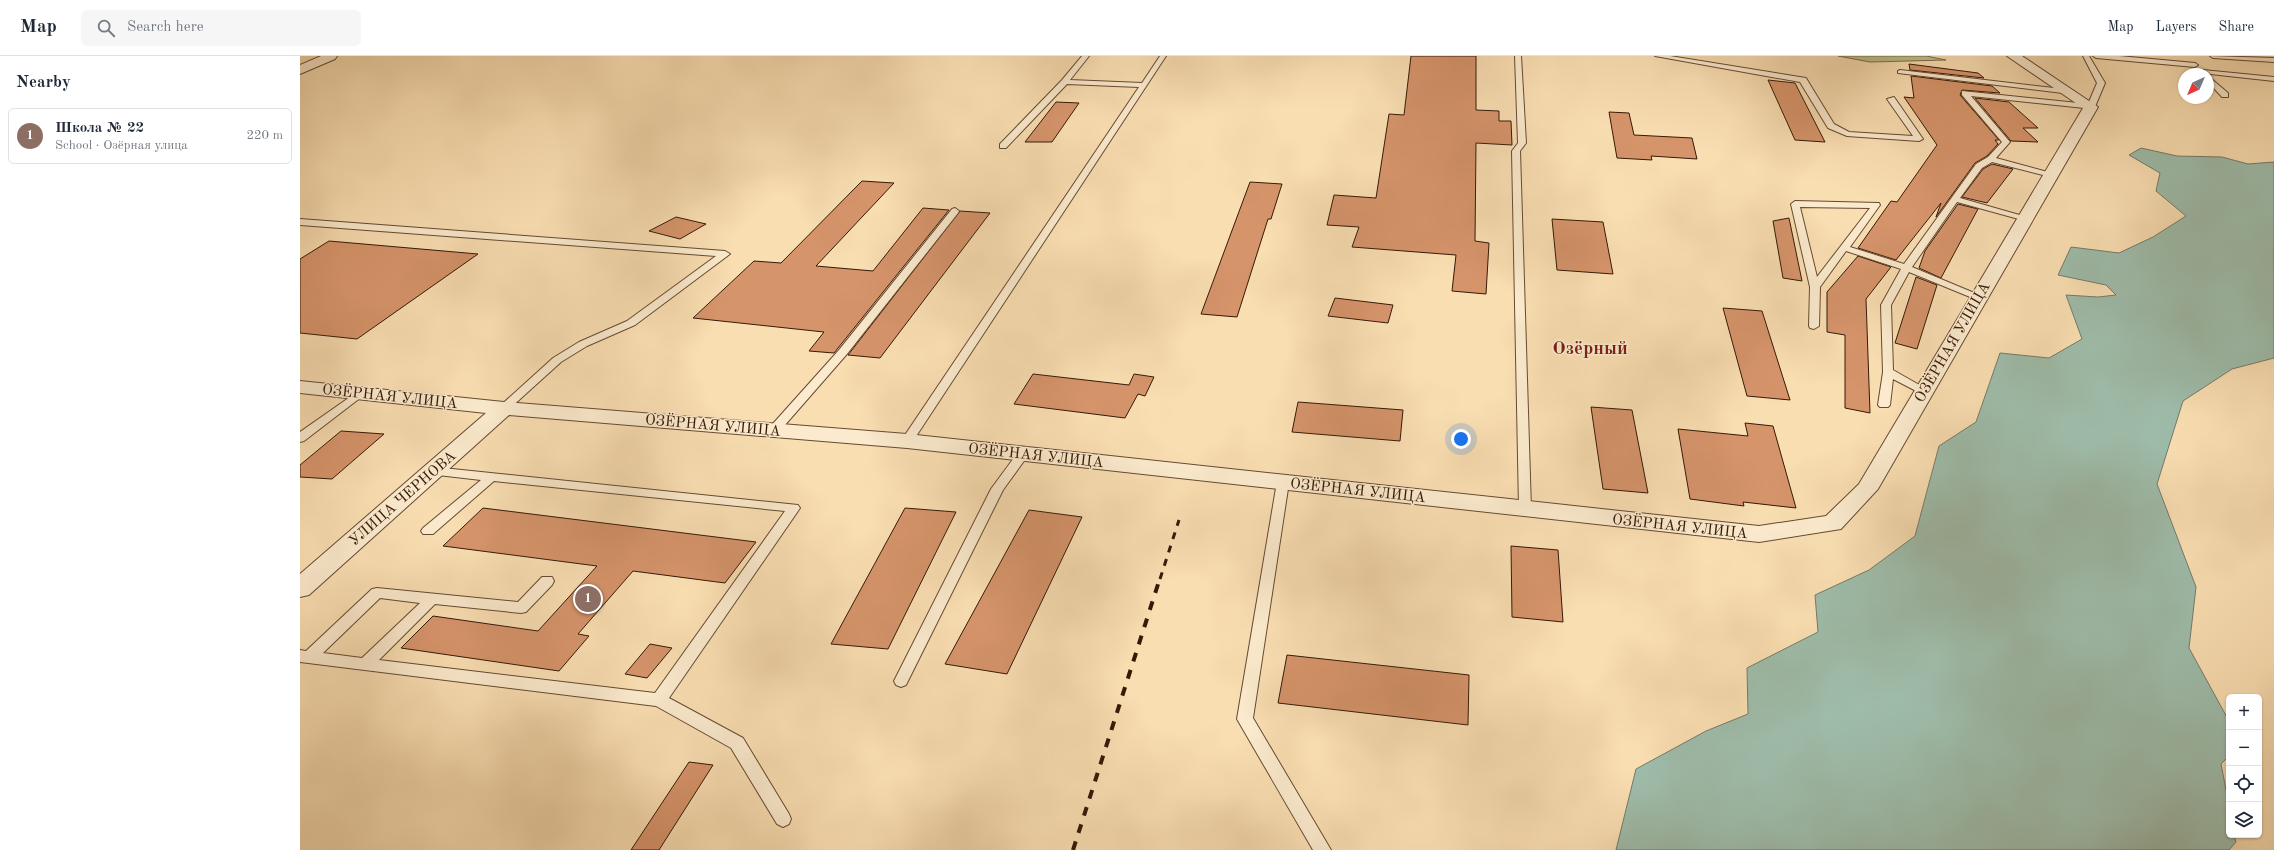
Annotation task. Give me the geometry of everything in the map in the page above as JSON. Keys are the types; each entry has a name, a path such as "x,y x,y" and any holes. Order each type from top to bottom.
{"street":[{"path":"300,70 331,56"},
{"path":"2013,56 2071,92 2091,107"},
{"name":"ОЗЁРНАЯ УЛИЦА","path":"300,387 504,408 907,441 1758,534 1833,523 1867,489 2091,107"},
{"name":"УЛИЦА ЧЕРНОВА","path":"300,588 504,408"}],"lane":[{"path":"1003,146 1065,82 1086,56"},
{"path":"907,441 1163,56"},
{"path":"1518,56 1522,143 1516,151 1524,508"},
{"path":"1658,56 1804,80 1831,126 1847,134 1920,139 1891,99"},
{"path":"1884,406 1888,372 1886,305 1906,268 1979,166 1992,159 2006,142 1965,93 2091,107 2101,83 2086,56"},
{"path":"2096,56 2195,65"},
{"path":"2190,56 2198,68"},
{"path":"2213,56 2274,60"},
{"path":"1900,72 2071,92"},
{"path":"2214,76 2274,79"},
{"path":"1065,82 1143,85"},
{"path":"2214,84 2225,95"},
{"path":"1992,159 2051,174"},
{"path":"1955,199 2026,218"},
{"path":"1814,326 1815,287 1795,204 1876,205 1815,287"},
{"path":"774,430 843,352 954,211"},
{"path":"300,222 725,254 631,323 583,344 558,360 504,408"},
{"path":"1845,248 1906,268 1979,297"},
{"path":"1888,372 1924,391"},
{"path":"300,438 360,393"},
{"path":"901,681 997,489 1023,454"},
{"path":"433,471 794,508 659,700"},
{"path":"428,532 493,476"},
{"path":"1283,482 1245,719 1322,850"},
{"path":"304,656 377,593 521,608 547,581"},
{"path":"365,664 432,599"},
{"path":"304,656 659,700 737,743 783,819"}],"green space":[{"path":"1838,56 1926,56 1946,60 1870,62"}],"shaded area":[{"path":"2141,148 2177,156 2222,157 2248,164 2274,162 2274,358 2232,369 2183,401 2157,484 2196,587 2189,648 2226,716 2226,759 2221,764 2226,790 2226,838 2235,838 2236,842 2229,850 1616,850 1636,769 1706,731 1748,714 1747,668 1818,632 1815,595 1869,570 1915,536 1939,446 1976,422 2000,353 2049,358 2082,339 2066,295 2098,297 2116,295 2106,285 2058,275 2071,247 2119,253 2153,237 2186,216 2156,191 2160,173 2129,155"}],"building":[{"path":"1411,56 1476,56 1476,110 1499,111 1499,121 1511,121 1512,145 1476,143 1475,241 1489,243 1486,294 1452,291 1456,255 1352,247 1359,227 1327,225 1334,195 1376,198 1389,114 1404,115"},
{"path":"1909,64 1978,73 1984,78 1910,70"},
{"path":"1911,76 1992,86 2000,93 1962,90 1960,95 1999,140 1995,140 1998,144 1987,156 1975,163 1936,217 1941,203 1896,260 1858,248 1891,201 1897,202 1937,145 1904,97 1914,98"},
{"path":"1768,80 1795,83 1825,142 1795,140"},
{"path":"1975,98 2009,102 2038,128 2023,128 2038,142 2011,141"},
{"path":"1056,102 1079,103 1052,142 1025,142"},
{"path":"1609,112 1629,113 1634,135 1692,138 1697,159 1651,156 1652,160 1617,158"},
{"path":"1992,164 2013,169 1987,203 1962,197 1983,169"},
{"path":"862,181 894,183 816,266 873,271 923,208 949,210 834,353 809,351 824,332 693,318 754,261 781,263"},
{"path":"1250,182 1282,184 1271,219 1268,219 1237,317 1201,314"},
{"path":"1958,204 1978,209 1941,278 1919,268 1925,251"},
{"path":"960,211 990,213 880,358 848,355"},
{"path":"676,217 706,224 680,239 649,231"},
{"path":"1789,218 1802,281 1783,278 1773,221"},
{"path":"1552,219 1603,222 1613,274 1557,270"},
{"path":"329,241 478,254 357,339 300,333 300,259"},
{"path":"1858,256 1891,267 1866,299 1870,413 1845,408 1845,335 1827,332 1827,292"},
{"path":"1916,277 1937,285 1917,349 1895,343"},
{"path":"1335,298 1393,305 1388,323 1328,316"},
{"path":"1723,308 1762,311 1790,400 1747,396"},
{"path":"1033,374 1129,385 1134,374 1154,377 1145,396 1138,394 1125,418 1014,404"},
{"path":"1298,402 1403,410 1400,441 1292,432"},
{"path":"1591,407 1632,410 1648,493 1603,489"},
{"path":"1745,423 1773,426 1796,508 1743,502 1744,506 1690,499 1678,429 1748,436"},
{"path":"341,431 384,434 332,479 300,477 300,465"},
{"path":"483,508 756,542 725,583 633,571 578,634 589,636 559,671 401,648 433,616 538,631 597,566 443,546"},
{"path":"905,508 956,512 888,649 831,644"},
{"path":"1029,510 1082,517 1007,674 945,664"},
{"path":"1511,546 1558,550 1563,622 1512,617"},
{"path":"650,644 672,648 647,678 625,674"},
{"path":"1287,655 1469,675 1468,725 1278,703"},
{"path":"689,762 713,765 659,850 631,850"}],"railway":[{"path":"1160,579 1179,520"},
{"path":"1073,850 1160,578"}],"place":[{"name":"Школа № 22","path":"588,599"}],"district":[{"name":"Озёрный","path":"1590,347"}]}
